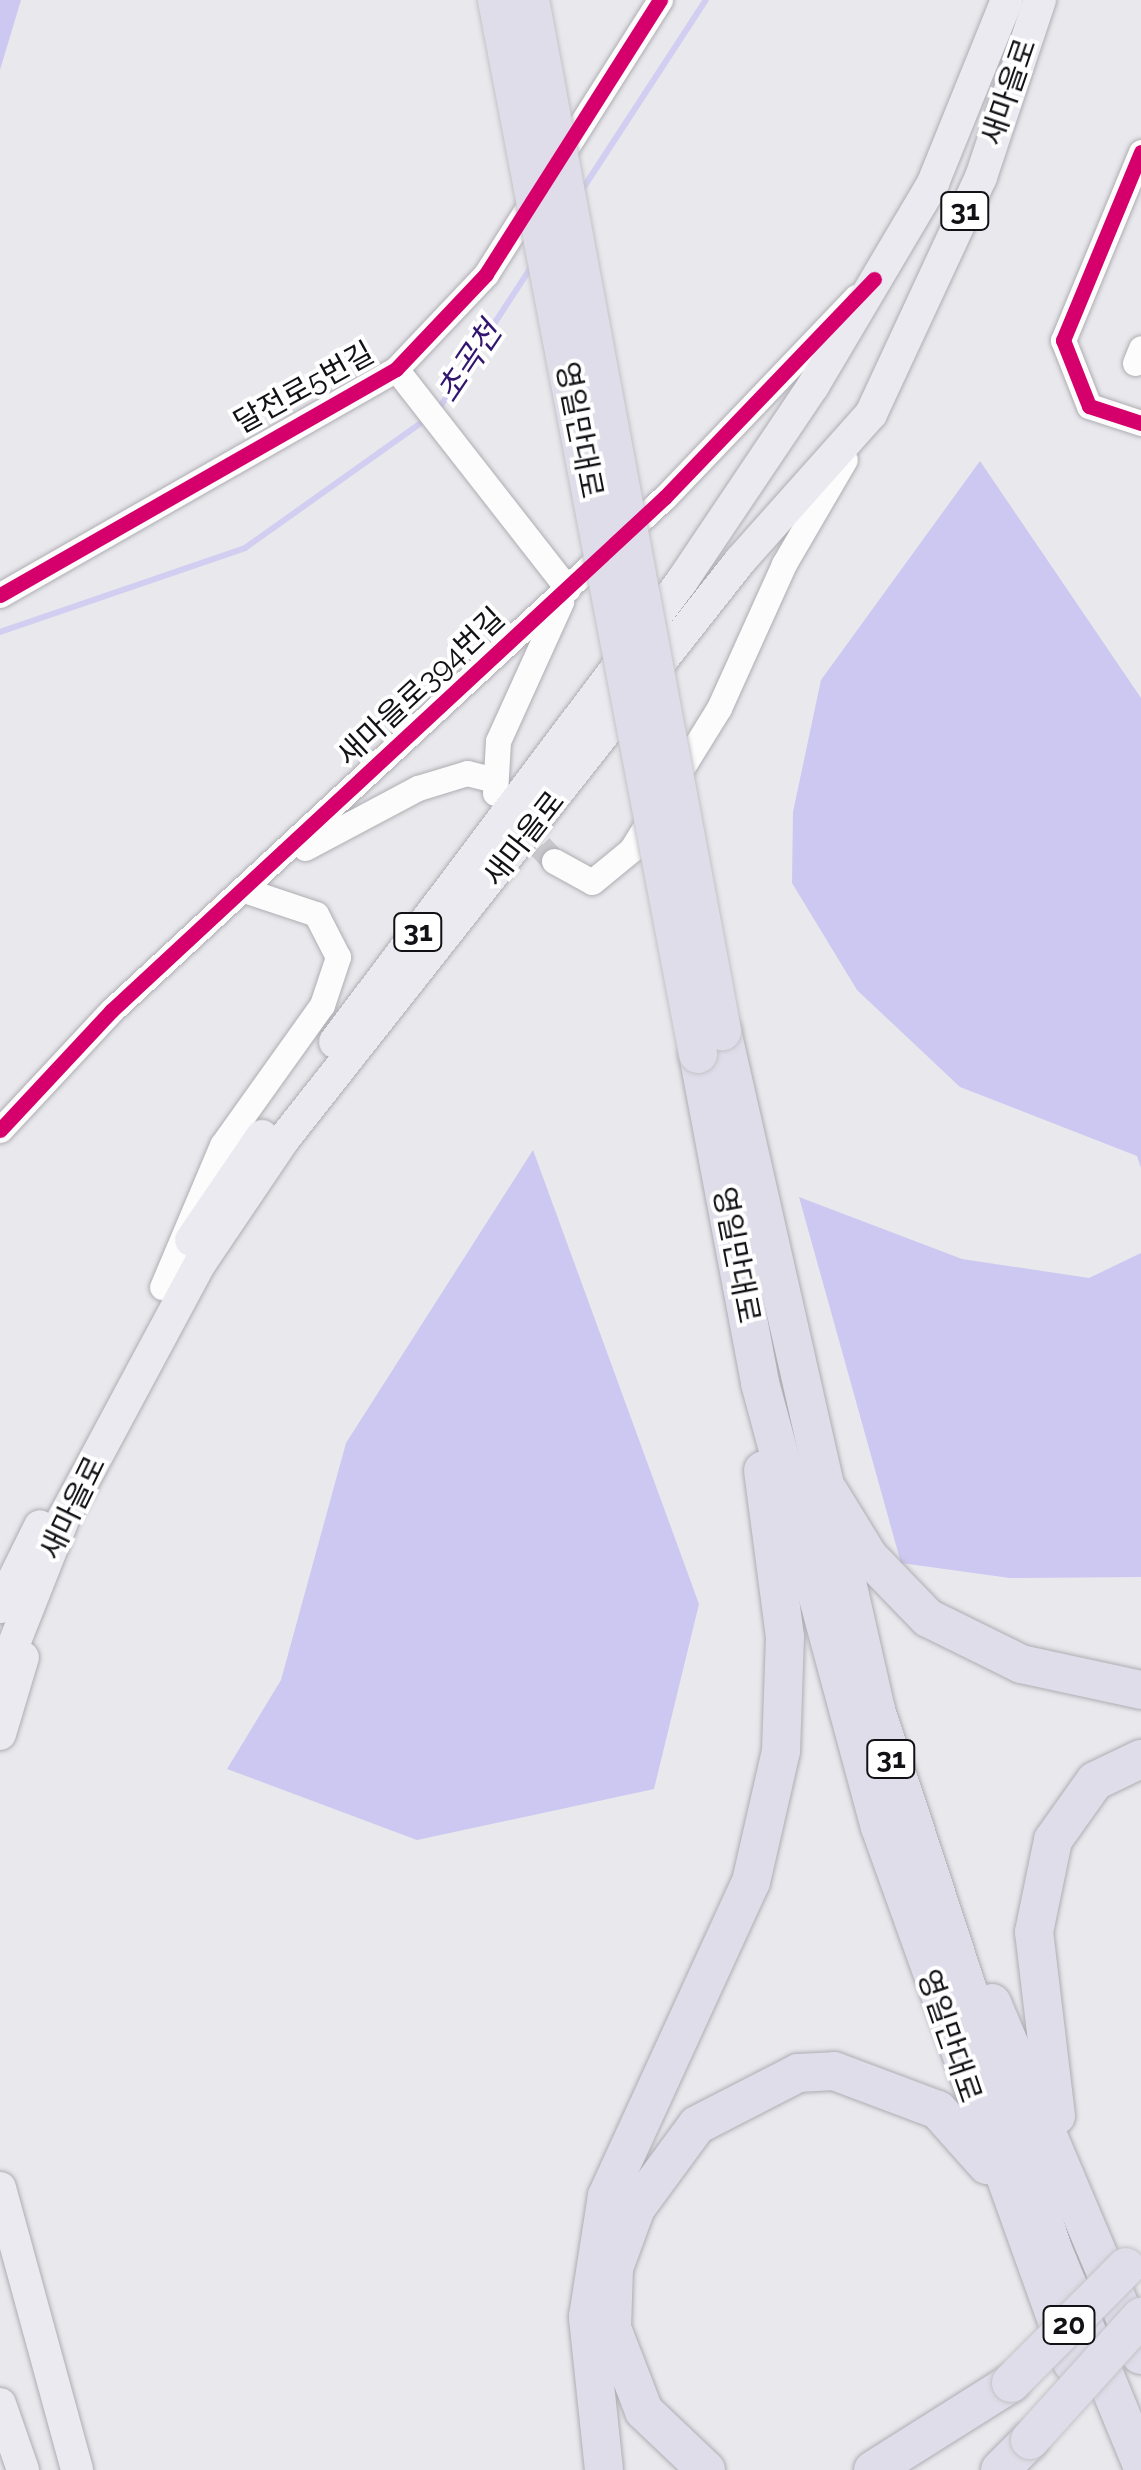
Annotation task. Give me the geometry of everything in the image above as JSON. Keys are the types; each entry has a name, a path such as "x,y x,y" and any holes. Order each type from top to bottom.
{"highway":[{"name":"영일만대로","path":"496,0 710,1042 815,1471 936,1905 1052,2247 1141,2463"},
{"name":"영일만대로","path":"530,0 710,1042 760,1383 880,1827 999,2179 1120,2470"},
{"path":"604,2470 588,2334 607,2196 751,1882 781,1752 785,1637 760,1383"},
{"path":"815,1471 869,1557 928,1618 1021,1664 1141,1690"},
{"path":"1065,2168 1034,1932 1053,1840 1095,1781 1141,1759"},
{"path":"936,1905 979,1973 1065,2168 1132,2345"},
{"path":"706,2470 644,2411 612,2328 614,2268 636,2208 697,2125 798,2073 834,2070 938,2110 999,2179"},
{"name":"20","path":"926,2470 1141,2248"},
{"name":"20","path":"1004,2470 1030,2440 1132,2345 1141,2318"},
{"path":"873,2470 1011,2383"}],"main road":[{"name":"새마을로","path":"0,1607 162,1287 228,1179 682,581 874,279 933,183 1007,0"},
{"name":"새마을로","path":"0,1680 64,1517 201,1262 284,1139 740,560 870,414 980,177 1040,0"},
{"path":"0,1734 64,1517"},
{"path":"0,2188 77,2470"},
{"path":"0,2404 23,2470"}],"street":[{"name":"달전로5번길","path":"0,595 396,370 486,274 660,0"},
{"path":"1141,152 1062,340 1089,406 1141,423"},
{"name":"새마을로394번길","path":"0,1130 111,1011 282,859 568,588 874,279"},
{"path":"282,859 418,788 467,773 495,788 498,741 568,588 396,370"},
{"path":"554,861 592,882 632,850 720,708 784,564 870,414"},
{"path":"162,1287 222,1146 322,1005 338,957 316,914 247,891"}],"shaded area":[{"path":"0,0 21,0 0,70"},
{"path":"980,461 1141,698 1141,1168 1137,1156 960,1087 857,990 792,883 793,812 821,680"},
{"path":"533,1150 699,1604 654,1789 417,1840 227,1769 281,1680 346,1443"},
{"path":"799,1197 962,1259 1089,1278 1141,1253 1141,1577 1010,1578 901,1563"}],"waterway":[{"name":"초곡천","path":"580,193 706,0"},
{"name":"초곡천","path":"438,410 532,266"},
{"name":"초곡천","path":"0,632 245,548 428,418"}],"tunnel":[{"path":"515,819 554,861"}],"cycle path":[{"path":"0,595 396,369 486,274 660,0"},
{"path":"1141,152 1063,340 1089,406 1141,423"},
{"path":"0,1130 111,1011 665,497 874,279"}]}
